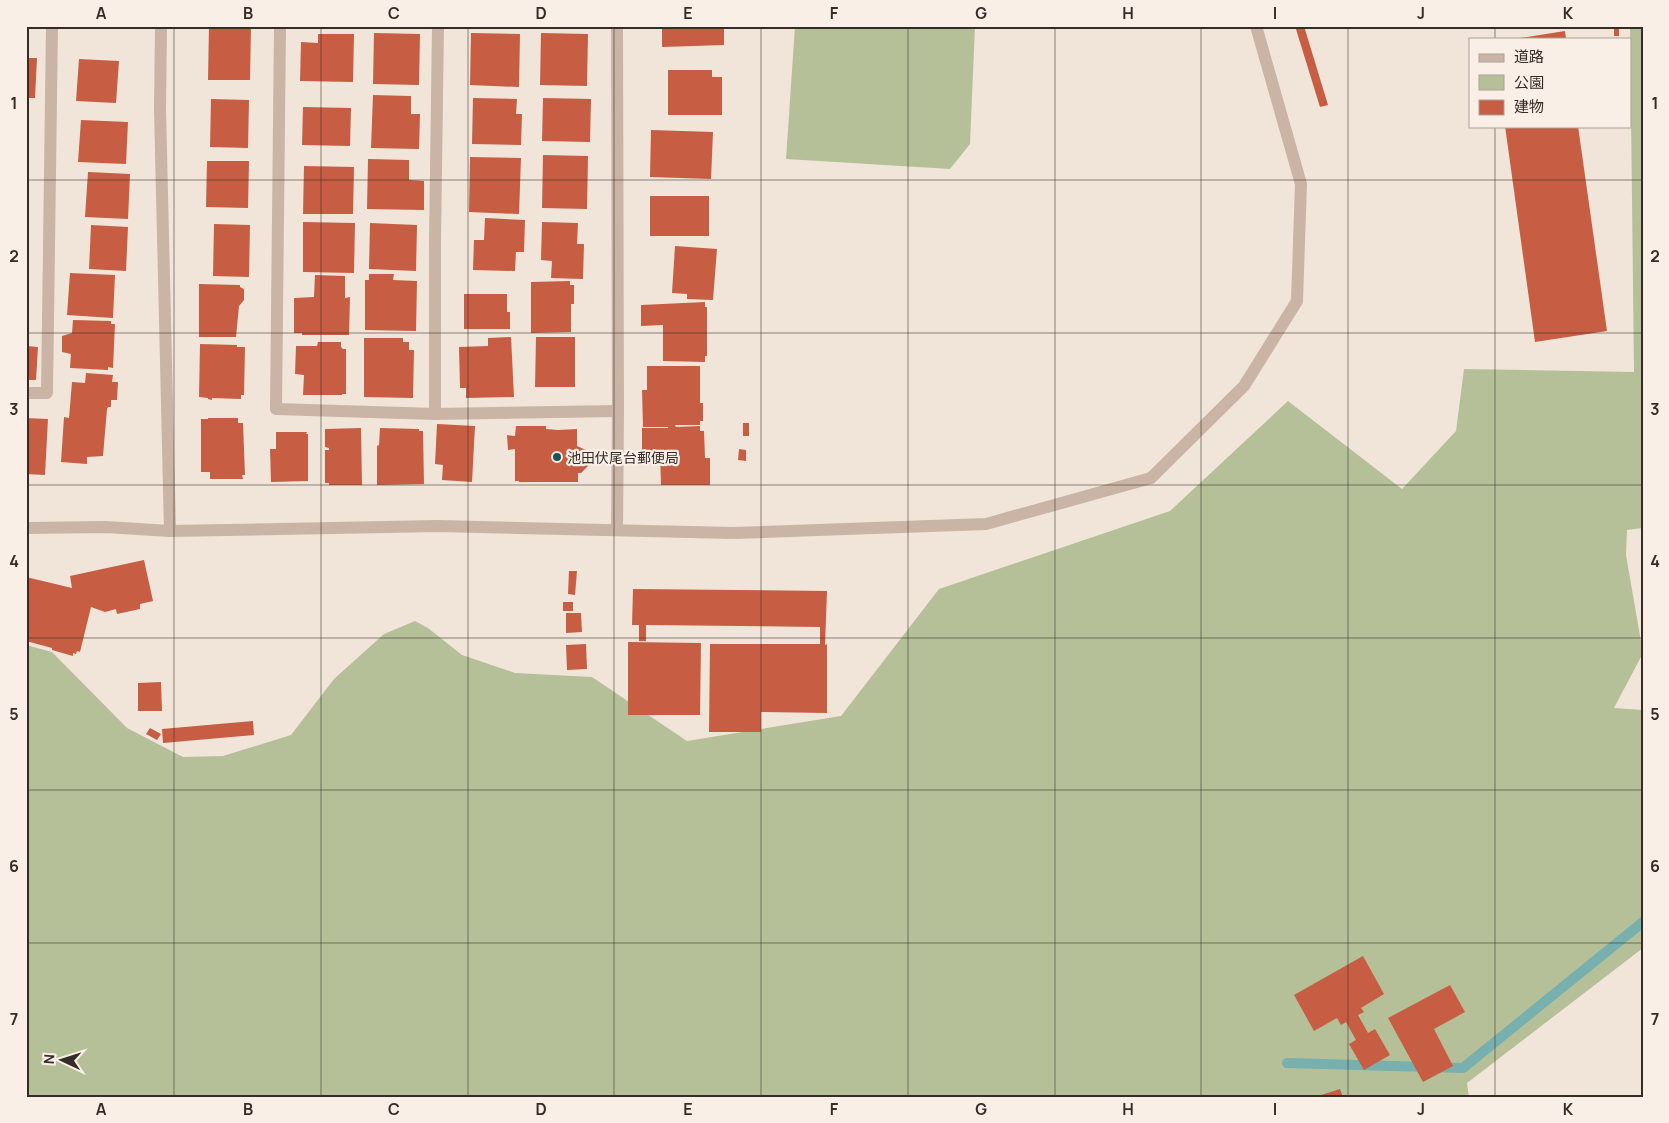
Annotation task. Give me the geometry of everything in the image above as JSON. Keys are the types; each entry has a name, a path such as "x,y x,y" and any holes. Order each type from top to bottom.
{"street":[{"path":"26,393 47,393 52,26"},
{"path":"161,26 160,109 170,531"},
{"path":"280,26 276,409 435,414 618,411"},
{"path":"435,414 438,26"},
{"path":"617,26 617,530"},
{"path":"26,528 106,527 170,531 438,526 733,533 986,524 1151,478 1244,386 1297,301 1301,184 1256,26"}],"green space":[{"path":"795,26 975,26 970,144 950,169 786,159"},
{"path":"1630,26 1643,26 1643,528 1627,530 1626,555 1643,653 1614,708 1643,710 1643,948 1467,1083 1469,1097 26,1097 26,645 52,652 127,728 183,757 223,756 291,735 334,679 384,634 415,621 428,628 462,655 515,673 592,677 687,741 841,716 939,589 1170,511 1288,401 1402,489 1456,431 1464,369 1634,372 1632,38 1630,38"}],"building":[{"path":"209,26 251,26 250,80 208,80"},
{"path":"662,26 724,26 724,45 662,47"},
{"path":"1295,26 1304,26 1328,105 1320,107"},
{"path":"1614,28 1619,28 1619,36 1614,36"},
{"path":"1565,31 1566,38 1520,38"},
{"path":"374,33 420,34 419,85 373,84"},
{"path":"471,33 520,34 519,87 470,85"},
{"path":"541,33 588,34 587,86 540,85"},
{"path":"318,34 354,34 353,82 300,81 301,42 318,43"},
{"path":"26,58 37,58 35,98 26,98"},
{"path":"79,59 119,61 116,103 76,101"},
{"path":"668,70 712,70 712,77 722,77 722,115 668,115"},
{"path":"373,95 411,96 411,114 420,114 419,149 371,148"},
{"path":"473,98 517,99 516,114 522,114 521,145 472,144"},
{"path":"543,98 591,99 590,142 542,141"},
{"path":"211,99 249,100 248,148 210,147"},
{"path":"303,107 351,108 350,146 302,145"},
{"path":"81,120 128,122 126,164 78,162"},
{"path":"1505,128 1578,128 1607,331 1535,342"},
{"path":"651,130 713,132 711,179 650,177"},
{"path":"543,155 588,156 587,209 542,208"},
{"path":"470,157 521,158 519,214 469,212"},
{"path":"368,159 409,160 409,180 424,181 424,210 367,209"},
{"path":"207,161 249,161 248,208 206,207"},
{"path":"304,166 354,167 353,214 303,214"},
{"path":"88,172 130,174 128,219 85,217"},
{"path":"650,196 709,196 709,236 650,236"},
{"path":"485,218 525,220 524,252 516,252 515,271 473,270 474,240 484,240"},
{"path":"303,222 355,223 354,273 303,272"},
{"path":"542,222 578,223 577,244 584,244 583,279 551,278 552,261 541,260"},
{"path":"370,223 417,225 416,271 369,269"},
{"path":"214,224 250,225 249,277 213,276"},
{"path":"91,225 128,227 126,271 89,269"},
{"path":"675,246 717,249 713,300 687,299 687,294 672,293"},
{"path":"70,273 115,275 113,318 67,315"},
{"path":"369,274 394,274 393,280 417,281 416,331 365,330 365,280 369,280"},
{"path":"315,275 345,276 345,298 350,297 349,335 302,335 302,333 294,333 294,298 314,297"},
{"path":"570,281 570,285 574,285 574,304 571,304 571,332 531,333 531,282"},
{"path":"199,284 240,285 244,289 244,300 239,306 236,337 199,337"},
{"path":"464,294 507,294 507,312 510,312 510,329 464,329"},
{"path":"705,302 705,307 707,307 707,356 705,356 705,362 663,361 663,325 641,326 641,305"},
{"path":"73,320 111,321 111,324 115,324 113,368 108,367 108,370 70,368 71,354 62,352 62,336 72,333"},
{"path":"511,337 514,397 466,398 466,388 460,388 459,347 488,346 488,338"},
{"path":"536,337 575,337 575,387 535,387"},
{"path":"364,338 403,338 403,342 409,342 409,350 414,350 413,398 364,397"},
{"path":"318,342 341,342 341,347 346,349 346,394 303,395 304,375 295,374 296,346 317,346"},
{"path":"200,344 245,347 244,395 241,395 241,399 212,398 212,400 199,397"},
{"path":"26,346 38,347 36,380 26,380"},
{"path":"647,366 700,366 700,403 703,403 703,421 700,421 700,425 675,425 676,427 700,426 700,431 704,431 705,458 710,458 710,485 661,485 660,452 642,452 642,428 668,428 643,427 642,390 647,390"},
{"path":"86,373 113,375 112,382 118,382 117,400 111,400 111,407 107,409 103,456 87,457 87,464 61,462 64,417 69,418 72,382 85,383"},
{"path":"26,418 48,419 45,475 26,474"},
{"path":"238,418 238,423 243,423 245,475 242,475 243,479 210,479 210,472 201,472 201,419"},
{"path":"743,423 749,423 749,436 743,436"},
{"path":"437,424 475,426 472,482 442,480 443,465 435,464"},
{"path":"516,426 546,426 546,429 558,430 577,429 577,446 586,450 590,459 588,466 581,473 578,473 578,482 515,481 515,449 508,450 507,435 515,436"},
{"path":"361,428 362,485 329,485 329,483 325,483 325,450 329,450 329,448 325,447 325,429"},
{"path":"380,428 419,429 419,431 423,431 424,484 377,485 377,446 379,445"},
{"path":"276,432 307,432 308,481 271,482 270,449 276,449"},
{"path":"739,449 746,450 746,461 738,460"},
{"path":"144,560 153,601 140,604 140,609 117,614 116,609 105,612 91,607 80,652 73,653 73,656 26,641 26,577 72,588 70,576"},
{"path":"569,571 577,571 575,595 568,594"},
{"path":"633,589 827,591 825,645 827,644 827,713 761,712 761,732 709,732 710,644 820,644 820,627 646,625 646,641 639,641 639,625 632,625"},
{"path":"563,602 573,602 573,611 563,611"},
{"path":"566,613 581,613 582,632 566,633"},
{"path":"628,642 701,643 700,715 628,715"},
{"path":"586,644 587,669 567,670 566,645"},
{"path":"161,682 162,711 138,711 138,683"},
{"path":"253,721 254,735 163,743 162,729"},
{"path":"150,728 161,734 157,740 146,734"},
{"path":"1363,956 1384,994 1361,1008 1364,1012 1358,1015 1368,1033 1375,1029 1390,1055 1364,1070 1349,1044 1356,1040 1346,1022 1341,1025 1337,1018 1314,1031 1294,995"},
{"path":"1450,985 1465,1012 1434,1029 1453,1066 1423,1082 1388,1018"},
{"path":"1340,1089 1343,1097 1318,1097 1318,1096"}],"waterway":[{"path":"1287,1063 1463,1068 1643,922"}],"place":[{"name":"池田伏尾台郵便局","path":"557,457"}]}
